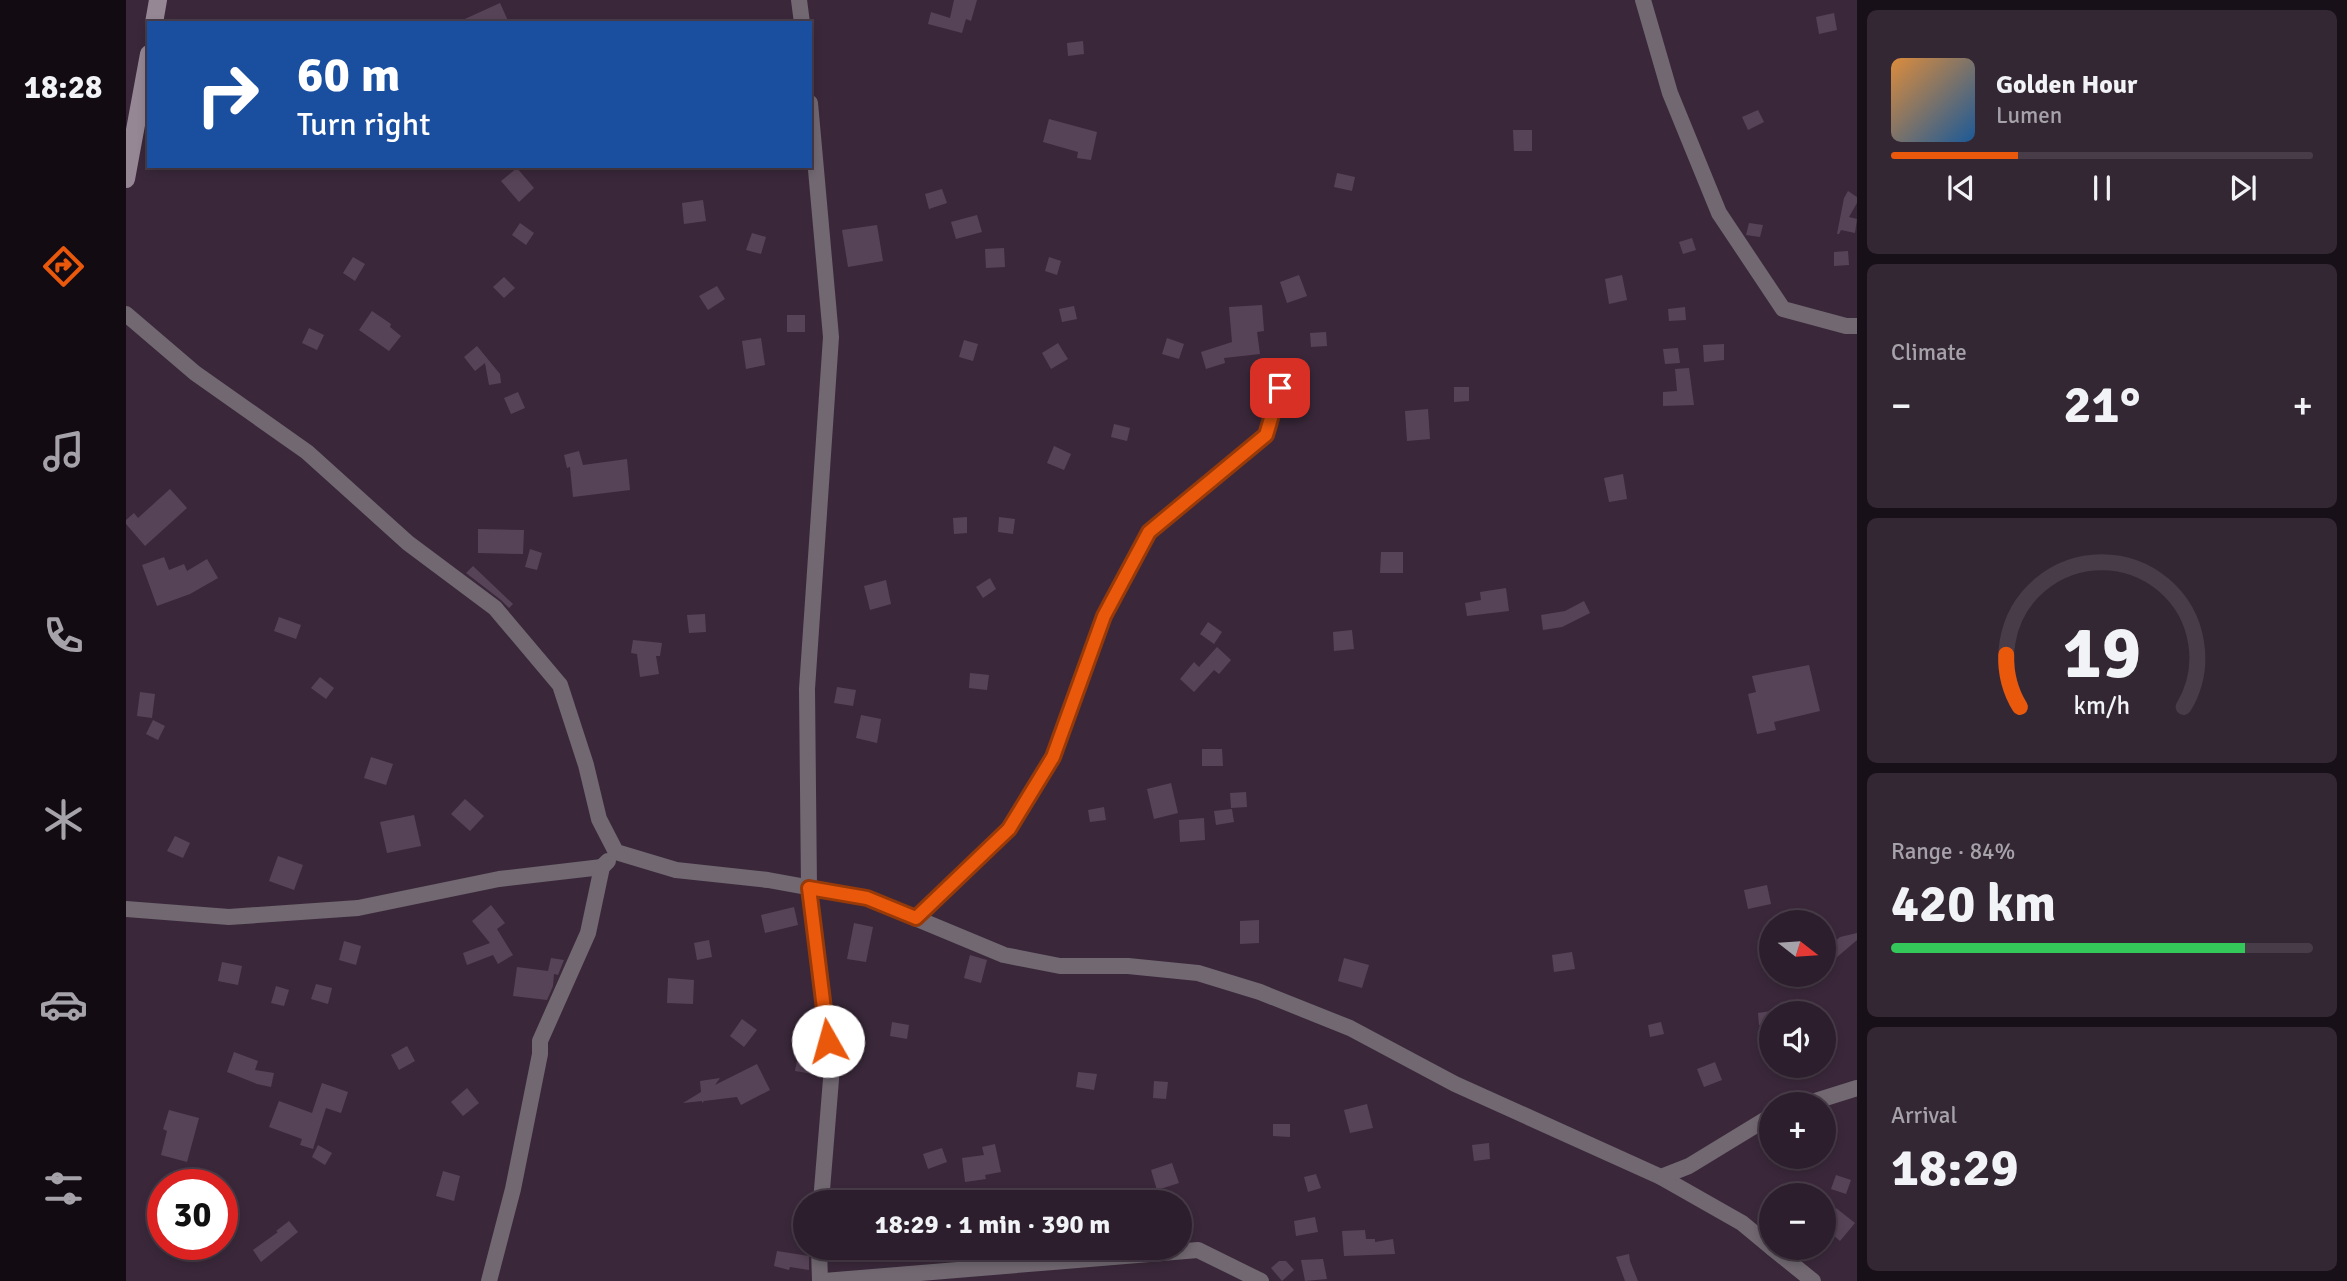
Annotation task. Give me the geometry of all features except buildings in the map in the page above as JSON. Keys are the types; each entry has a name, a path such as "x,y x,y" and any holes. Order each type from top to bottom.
{"main road":[{"path":"154,21 158,0"},
{"path":"126,179 147,65"}],"street":[{"path":"799,0 802,21"},
{"path":"1643,0 1670,93 1719,214 1783,309 1846,326 1857,326"},
{"path":"812,125 831,337 807,689 809,888 832,1067 822,1190"},
{"path":"126,314 195,373 307,452 408,542 495,608 560,685 586,765 599,820 616,852 676,870 768,880 867,898 1004,955 1060,966 1128,966 1198,972 1260,992 1350,1028 1455,1084 1661,1177 1742,1223 1759,1237"},
{"path":"916,918 1009,829 1053,757 1104,616 1149,532 1266,435 1280,388"},
{"path":"489,1281 513,1189 540,1054 540,1041 588,933 602,867 616,852"},
{"path":"126,909 229,916 358,908 499,879 602,867"},
{"path":"1836,1095 1857,1088"},
{"path":"1661,1177 1689,1166 1759,1123"},
{"path":"820,1260 822,1281 1198,1250 1261,1281"},
{"path":"1787,1260 1812,1281"}],"route":[{"path":"828,1041 809,888 867,898 916,918 1009,829 1053,757 1104,616 1149,532 1266,435 1280,388"}]}
